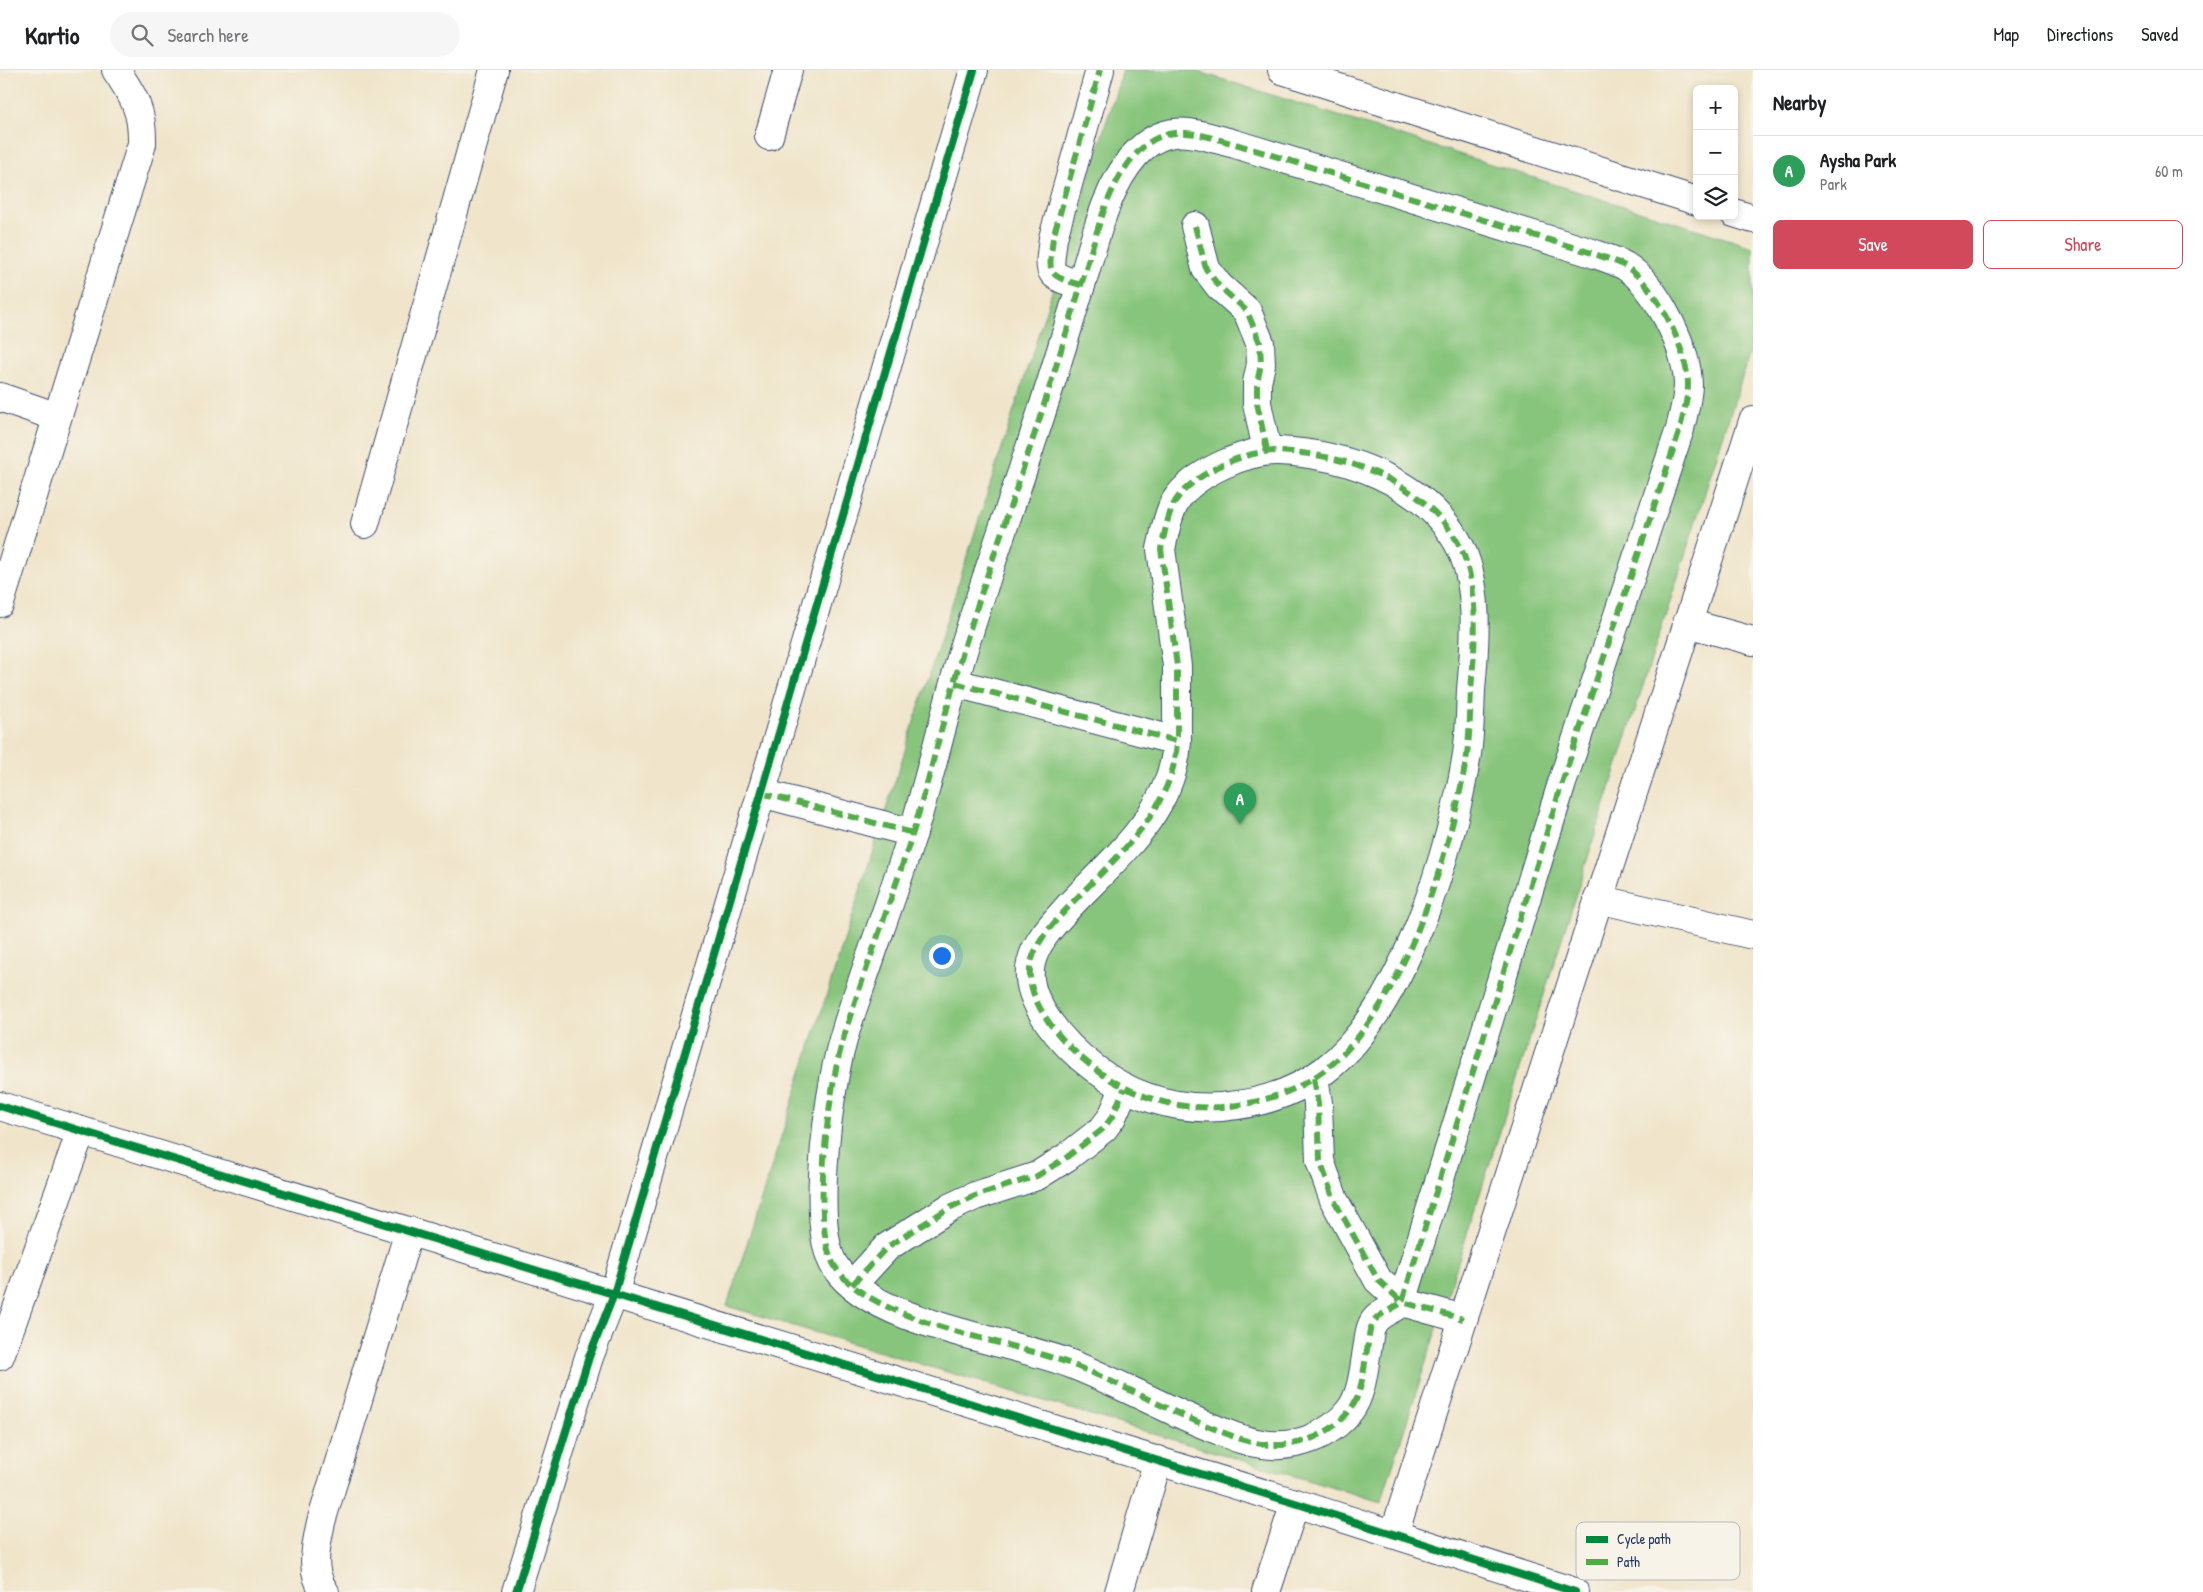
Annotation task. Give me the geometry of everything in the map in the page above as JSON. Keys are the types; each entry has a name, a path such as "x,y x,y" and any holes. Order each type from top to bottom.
{"street":[{"path":"0,603 142,144 142,128 136,100 116,70"},
{"path":"365,524 494,70"},
{"path":"769,136 788,70"},
{"path":"516,1592 589,1357 614,1294 974,70"},
{"path":"1081,285 1058,278 1052,271 1050,263 1053,238 1100,70"},
{"path":"1282,70 1693,200"},
{"path":"1169,132 1194,134 1235,144 1560,243 1624,266 1644,281 1663,308 1687,366 1688,386 1680,429 1562,783 1402,1302 1396,1308 1382,1314 1372,1322 1362,1380 1352,1408 1329,1430 1306,1441 1286,1445 1266,1445 1244,1441 1177,1414 1069,1363 928,1323 878,1302 852,1285 836,1268 828,1251 823,1214 826,1137 834,1077 842,1038 912,834 964,650 1031,448 1081,285 1101,217 1120,176 1137,153 1154,139 1169,132"},
{"path":"1738,214 1753,219"},
{"path":"1196,226 1206,268 1219,286 1247,311 1260,343 1261,364 1257,382 1257,403 1267,450"},
{"path":"0,397 57,417"},
{"path":"1394,1534 1753,421"},
{"path":"1267,450 1297,452 1334,458 1377,473 1412,493 1436,515 1458,543 1469,576 1474,610 1474,661 1467,751 1452,828 1434,888 1402,962 1374,1014 1348,1048 1329,1067 1314,1078 1284,1093 1243,1105 1206,1108 1173,1105 1124,1089 1092,1067 1065,1042 1045,1016 1031,990 1029,974 1031,960 1054,922 1129,844 1162,799 1172,776 1176,760 1177,741 1177,666 1161,549 1176,499 1194,481 1220,466 1267,450"},
{"path":"1687,623 1753,641"},
{"path":"955,683 1177,741"},
{"path":"761,793 912,834"},
{"path":"1598,899 1753,935"},
{"path":"1314,1078 1318,1103 1320,1161 1334,1200 1378,1280 1402,1302 1463,1319"},
{"path":"852,1285 887,1247 949,1208 976,1196 1037,1176 1067,1157 1103,1129 1112,1117 1124,1089"},
{"path":"0,1106 1158,1460 1575,1592"},
{"path":"0,1356 82,1131"},
{"path":"325,1592 318,1582 315,1567 321,1522 409,1231"},
{"path":"1119,1592 1158,1460"},
{"path":"1266,1592 1295,1503"}],"green space":[{"path":"1123,70 1193,70 1753,247 1753,343 1381,1502 727,1306"}],"marked path":[{"path":"1081,285 1069,282 1055,275 1052,271 1051,259 1053,238 1100,70"},
{"path":"1314,1078 1318,1103 1320,1161 1334,1200 1378,1280 1402,1302 1378,1317 1372,1325 1358,1395 1350,1410 1332,1427 1310,1439 1286,1445 1256,1443 1244,1440 1197,1422 1071,1364 911,1317 880,1303 854,1287 836,1268 828,1251 824,1229 823,1202 825,1145 835,1074 847,1026 914,829 964,648 1042,410 1104,210 1117,181 1135,155 1147,144 1159,137 1170,134 1195,134 1235,144 1589,252 1621,264 1637,275 1658,302 1676,336 1686,369 1688,389 1680,429 1562,783 1402,1302 1463,1319"},
{"path":"1195,226 1206,269 1219,286 1247,311 1260,343 1261,364 1257,383 1257,403 1267,450"},
{"path":"955,683 1177,741 1177,666 1161,549 1167,521 1175,501 1187,487 1210,471 1238,458 1252,454 1278,451 1303,453 1329,458 1379,474 1423,502 1441,520 1457,541 1465,557 1473,594 1475,634 1468,746 1460,792 1449,835 1420,925 1400,969 1378,1009 1353,1043 1325,1070 1301,1085 1276,1096 1249,1103 1221,1107 1186,1106 1153,1099 1122,1086 1094,1068 1059,1036 1040,1007 1033,992 1030,978 1031,963 1037,946 1047,931 1124,850 1154,811 1166,789 1173,766 1177,741"},
{"path":"761,793 913,833"},
{"path":"852,1285 887,1247 949,1208 975,1196 1037,1176 1067,1157 1103,1129 1112,1117 1124,1089"}],"cycle path":[{"path":"516,1592 589,1357 614,1294 974,70"},
{"path":"0,1106 1295,1503 1575,1592"}],"place":[{"name":"Aysha Park","path":"1240,824"}]}
